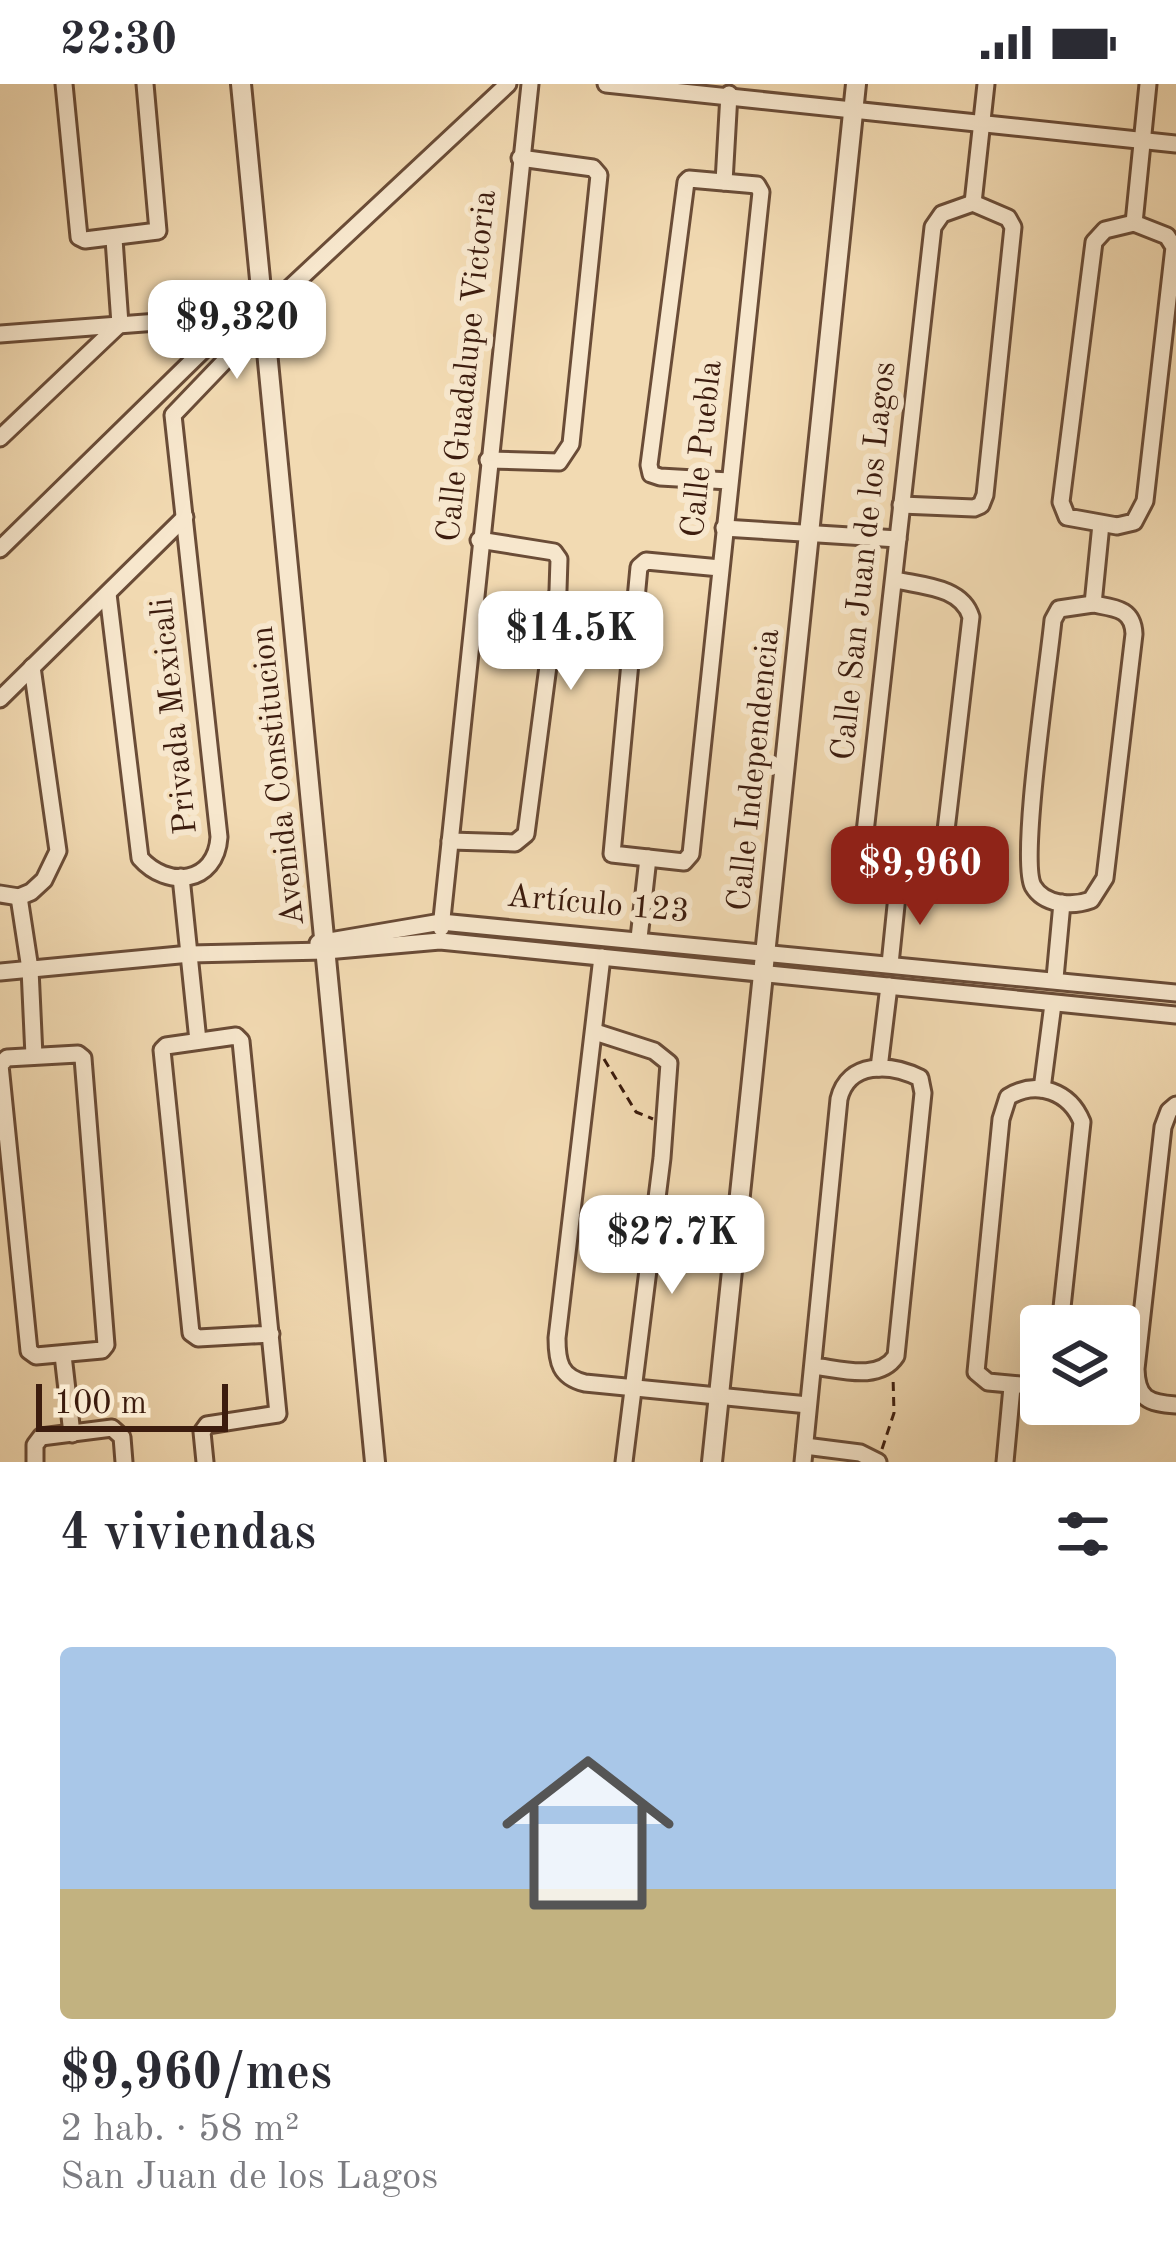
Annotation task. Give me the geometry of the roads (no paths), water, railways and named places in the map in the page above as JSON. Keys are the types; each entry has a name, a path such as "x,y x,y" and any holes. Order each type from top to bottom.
{"street":[{"path":"64,84 80,237 85,240 158,231 145,84"},
{"name":"Avenida Constitucion","path":"241,84 375,1462"},
{"name":"Calle Guadalupe Victoria","path":"440,941 530,84"},
{"path":"606,84 1176,144"},
{"name":"Calle Independencia","path":"712,1462 856,84"},
{"path":"901,505 974,508 985,495 1013,227 1008,218 974,203 986,84"},
{"path":"1134,223 1148,84"},
{"path":"0,334 262,318 509,85"},
{"path":"729,94 724,182 686,182 649,465 651,473 660,477 729,481"},
{"path":"488,460 560,462 571,444 599,175 593,168 520,158"},
{"name":"Calle Puebla","path":"648,858 688,859 760,188 724,182"},
{"name":"Calle San Juan de los Lagos","path":"898,886 866,880 861,868 901,505 933,227 938,217 974,203"},
{"path":"1134,223 1155,229 1171,241 1145,501 1142,512 1128,526 1067,517 1061,502 1094,242 1105,230 1134,223"},
{"path":"114,239 120,324"},
{"path":"0,550 238,316"},
{"name":"Privada Mexicali","path":"108,594 137,849 150,870 181,878 208,868 219,837 173,415 262,318"},
{"path":"0,438 8,423 120,324"},
{"path":"0,700 185,517"},
{"path":"1093,604 1101,524"},
{"path":"724,528 898,539"},
{"path":"450,841 515,843 526,834 558,590 559,559 554,552 479,540"},
{"path":"639,938 648,858 617,856 611,851 639,567 646,561 720,568"},
{"path":"890,964 898,886 931,888 941,873 971,617 964,601 953,595 896,580"},
{"path":"1093,604 1129,614 1134,634 1105,878 1091,900 1062,903 1040,895 1028,870 1032,806 1053,620 1059,609 1093,604"},
{"path":"0,894 19,897 44,880 58,851 32,667"},
{"path":"181,878 198,1041"},
{"path":"19,897 30,969 34,1056"},
{"path":"1054,978 1062,903"},
{"name":"Artículo 123","path":"0,972 304,948 441,922 1176,993"},
{"name":"Artículo 123","path":"326,945 440,941 1176,1015"},
{"path":"602,958 556,1338 559,1365 575,1381 808,1405"},
{"path":"879,1068 889,986"},
{"path":"1042,1089 1053,1004"},
{"path":"205,1462 202,1432 207,1425 278,1414 271,1334 241,1041 236,1036 162,1050 190,1333 198,1338 271,1334"},
{"path":"594,1036 654,1051 669,1063 625,1462"},
{"path":"77,1054 83,1058 106,1345 102,1350 37,1356 29,1351 0,1065 4,1059 34,1056 77,1054"},
{"path":"813,1366 869,1372 892,1364 899,1343 922,1085 913,1074 879,1068 861,1071 846,1079 839,1100 808,1405 804,1454 860,1453 878,1462"},
{"path":"1020,1387 980,1378 976,1372 1003,1108 1016,1092 1042,1089 1066,1098 1082,1122 1062,1305"},
{"path":"1176,1105 1163,1127 1136,1369 1138,1393 1145,1400 1176,1405"},
{"path":"64,1354 72,1434"},
{"path":"1005,1462 1012,1387"},
{"path":"35,1462 35,1445 41,1436 117,1430 124,1462"}]}
